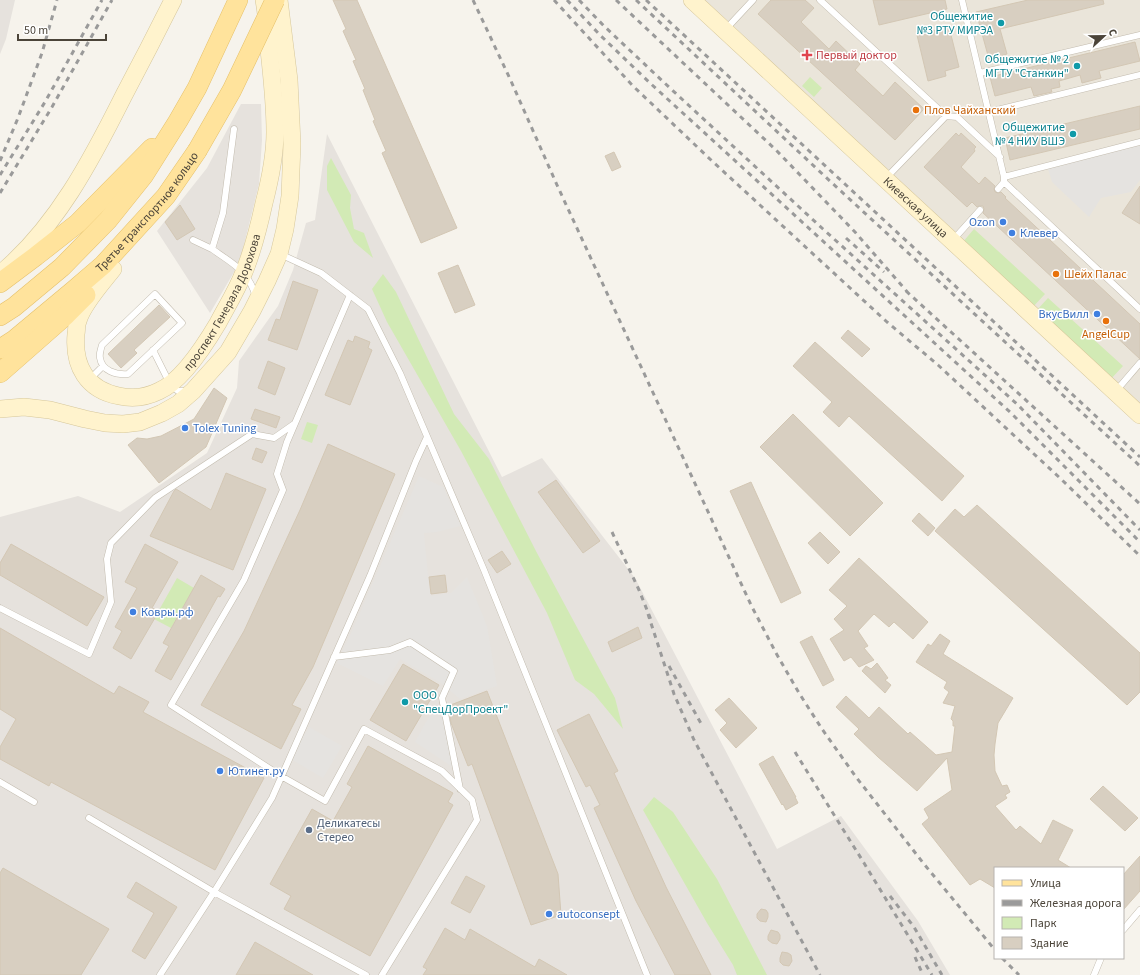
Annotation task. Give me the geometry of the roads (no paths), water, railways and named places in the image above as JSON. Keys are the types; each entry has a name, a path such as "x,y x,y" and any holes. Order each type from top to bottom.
{"main road":[{"path":"0,274 32,244 54,216 74,186 105,134 173,0"},
{"name":"Третье транспортное кольцо","path":"0,316 14,307 62,267 108,220 144,175 197,88 238,0"},
{"name":"проспект Генерала Дорохова","path":"113,269 85,306 78,321 75,346 76,353 82,372 88,380 98,388 110,394 129,398 148,396 161,391 170,384 190,364 210,337 244,272 258,232 272,170 275,133 274,89 264,0"},
{"name":"Третье транспортное кольцо","path":"0,349 14,340 103,265 166,196 197,151 232,90 275,0"},
{"name":"проспект Генерала Дорохова","path":"0,409 24,408 50,410 105,423 123,424 140,422 162,413 178,404 193,391 228,352 267,282 279,254 285,229 290,196 292,144 289,80 279,0"},
{"name":"Киевская улица","path":"692,0 1140,415"},
{"path":"0,283 78,223 178,121"},
{"path":"0,373 66,315 113,269 141,233 166,196"}],"lane":[{"path":"724,31 752,0"},
{"path":"820,0 946,116 957,117 1000,157"},
{"path":"962,0 1000,157 1004,180 1140,309"},
{"path":"980,73 1140,35"},
{"path":"989,112 1140,75"},
{"path":"885,180 946,116"},
{"path":"212,249 223,213 234,129"},
{"path":"998,189 1004,180 1140,142"},
{"path":"952,241 980,210"},
{"path":"193,240 212,249 244,272 252,285 256,297 252,310"},
{"path":"279,254 321,273 368,309 400,373 484,570 646,975"},
{"path":"155,294 182,323 153,350 128,374 119,375 112,372 104,366 100,358 102,345 155,294"},
{"path":"350,295 287,442 277,474 283,490 244,580 171,705 281,776 325,801 364,730 442,771 472,800 477,820 382,975"},
{"path":"153,350 170,384 178,391 193,391"},
{"path":"1115,392 1140,363"},
{"path":"88,380 104,366"},
{"path":"0,608 89,654 111,602 107,559 111,543 155,498 252,434 274,438 294,424"},
{"path":"160,975 214,892 272,798 370,576 427,437"},
{"path":"334,657 390,650 410,642 454,671 442,698 460,789"},
{"path":"0,782 34,802"},
{"path":"89,818 214,892 366,975"},
{"path":"1124,929 1140,910"},
{"path":"1094,975 1101,959"}],"railway":[{"path":"0,161 42,53 57,0"},
{"path":"0,175 45,102 102,0"},
{"path":"0,193 52,107 112,0"},
{"path":"473,0 751,605 776,653 822,729 856,777 924,864 994,949"},
{"path":"554,0 633,86 887,322 938,365 1061,479 1140,556"},
{"path":"567,0 600,35 650,83 1011,413 1140,542"},
{"path":"579,0 604,26 671,89 1018,405 1140,530"},
{"path":"616,0 776,150 855,232 910,295"},
{"path":"636,0 831,182 1140,466"},
{"path":"646,0 1140,457"},
{"path":"846,238 884,272"},
{"path":"906,291 1140,504"},
{"path":"612,532 651,620"},
{"path":"648,614 674,694 694,740 820,975"},
{"path":"669,666 703,727"},
{"path":"795,752 932,975"},
{"path":"890,896 914,927 942,975"},
{"path":"915,957 923,975"},
{"path":"1003,959 1019,975"}],"place":[{"name":"Общежитие №3 РТУ МИРЭА","path":"1001,23"},
{"name":"Первый доктор","path":"807,55"},
{"name":"Общежитие № 2 МГТУ \"Станкин\"","path":"1077,66"},
{"name":"Плов Чайханский","path":"916,110"},
{"name":"Общежитие № 4 НИУ ВШЭ","path":"1073,134"},
{"name":"Ozon","path":"1003,222"},
{"name":"Клевер","path":"1012,233"},
{"name":"Шейх Палас","path":"1056,274"},
{"name":"ВкусВилл","path":"1097,314"},
{"name":"AngelCup","path":"1106,321"},
{"name":"Tolex Tuning","path":"185,428"},
{"name":"Ковры.рф","path":"133,612"},
{"name":"ООО \"СпецДорПроект\"","path":"405,702"},
{"name":"Ютинет.ру","path":"220,771"},
{"name":"Деликатесы Стерео","path":"309,830"},
{"name":"autoconsept","path":"549,914"}]}
